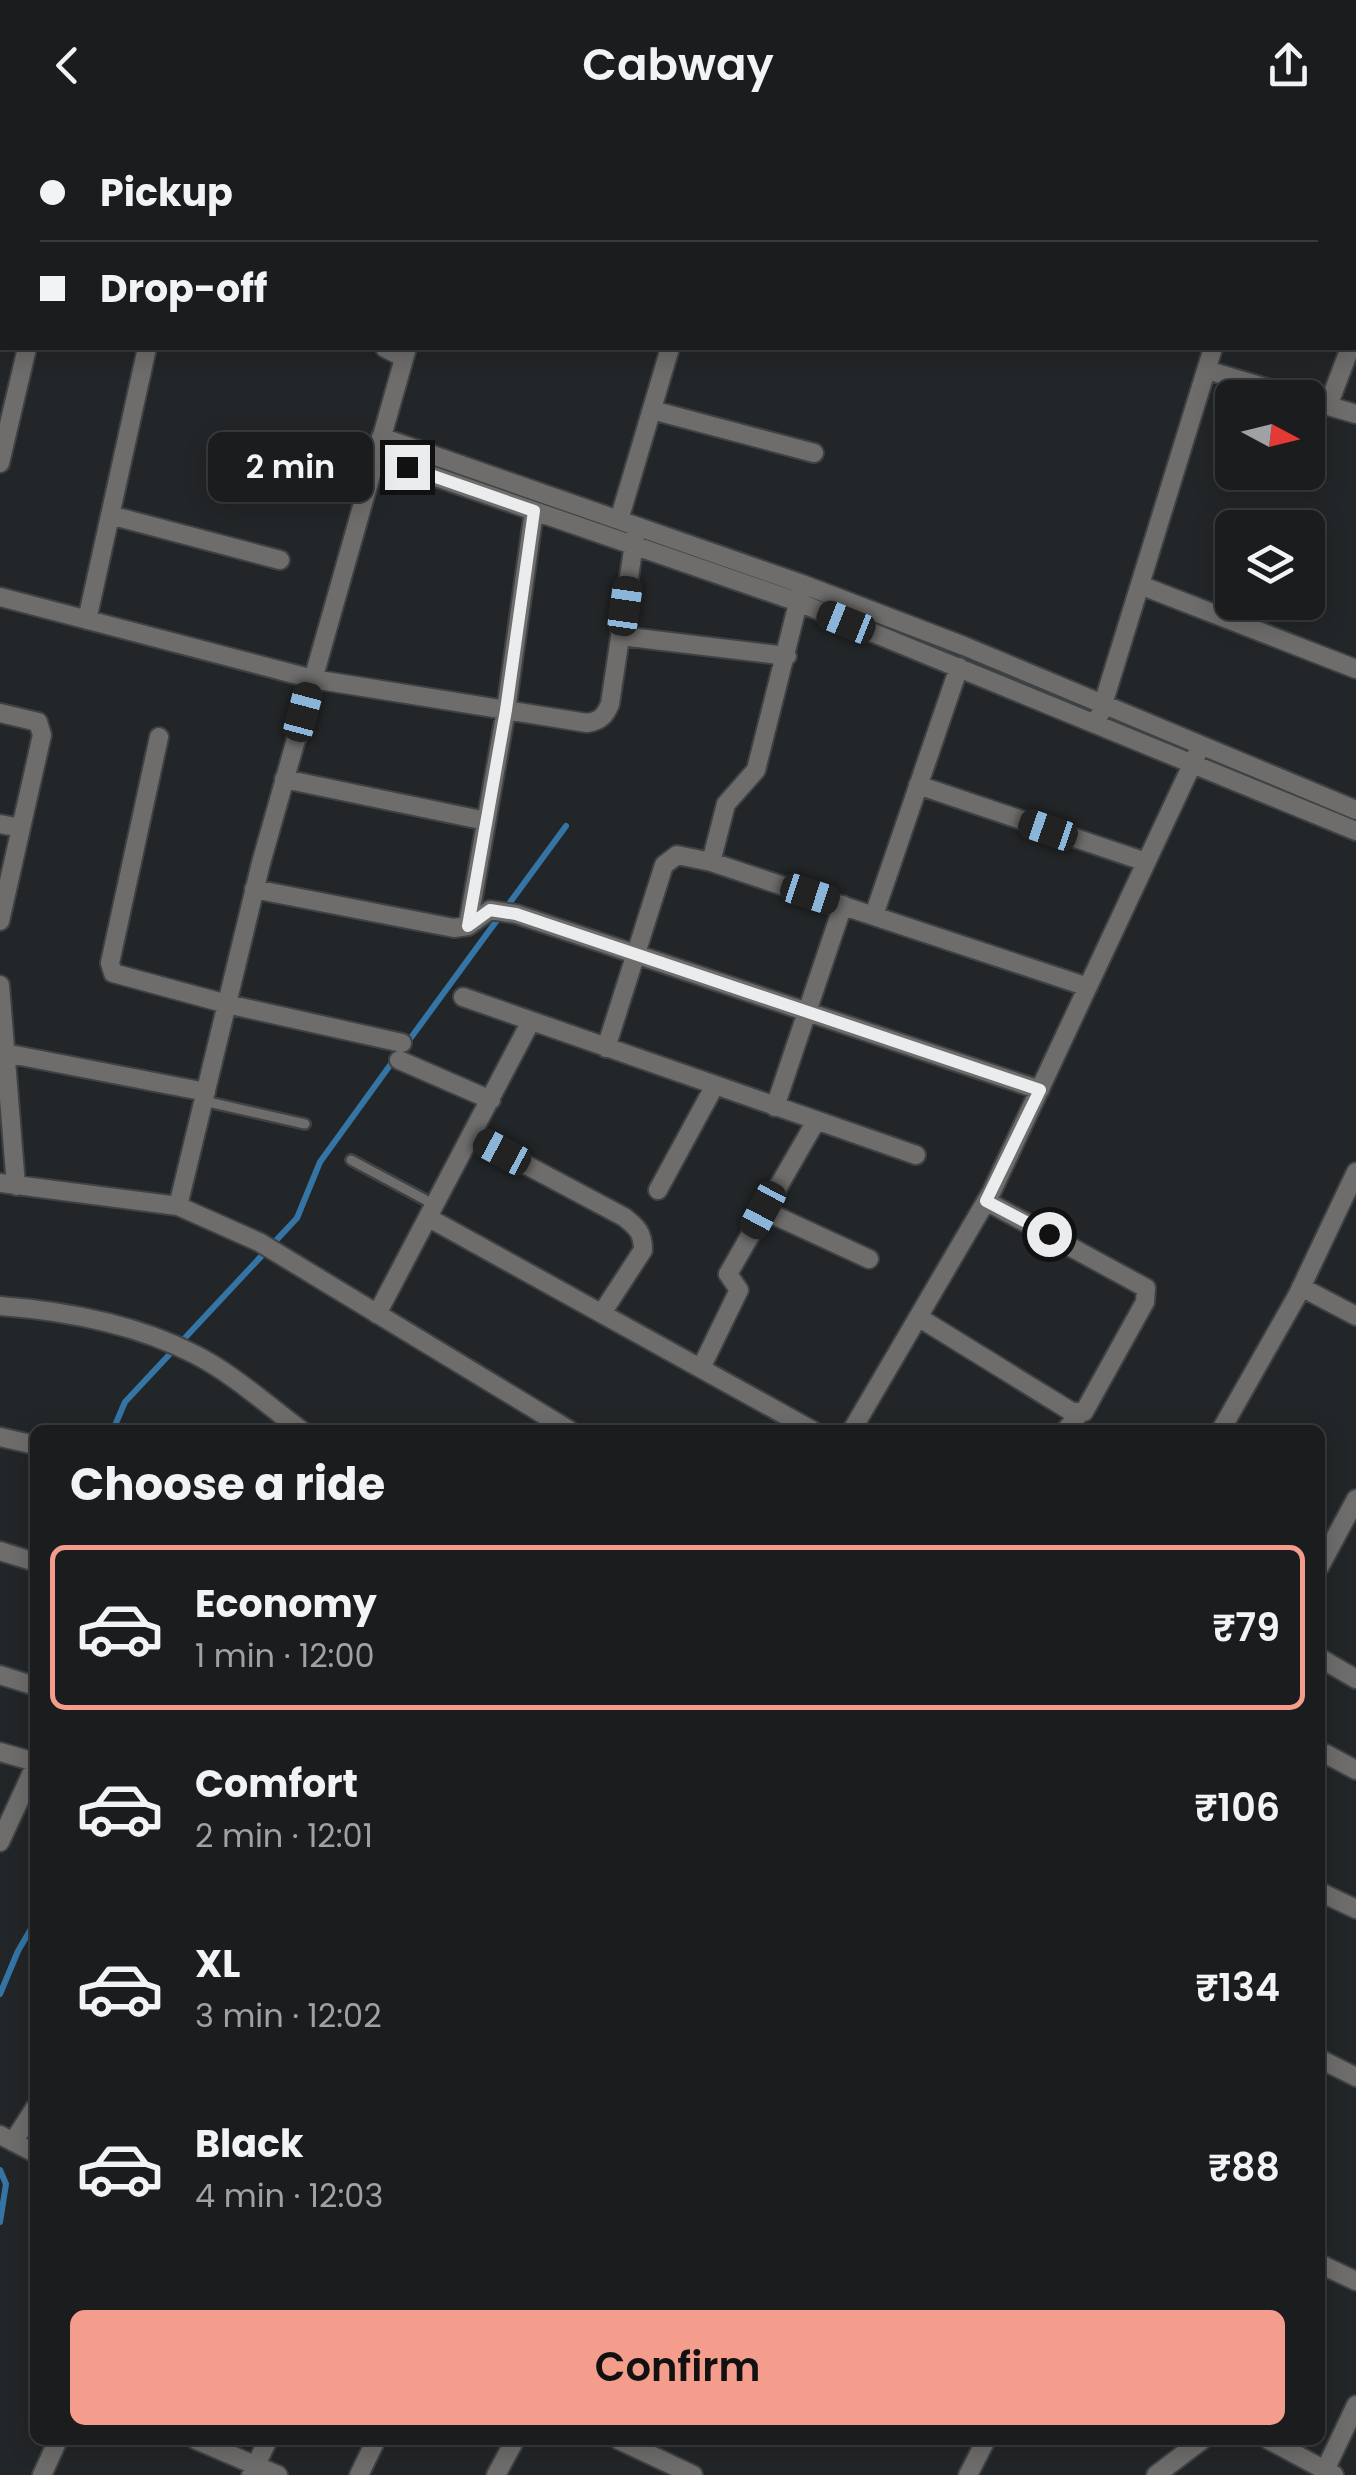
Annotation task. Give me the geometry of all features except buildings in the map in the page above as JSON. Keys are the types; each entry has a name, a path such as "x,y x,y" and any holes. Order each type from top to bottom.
{"street":[{"path":"0,464 6,411 26,350"},
{"path":"87,620 148,350"},
{"path":"0,597 312,679 587,723 598,721 610,704 630,531 652,410 669,350"},
{"path":"1097,724 1213,350"},
{"path":"1328,406 1349,350"},
{"path":"178,1206 254,889 405,353"},
{"path":"1206,370 1240,380"},
{"path":"1325,405 1356,414"},
{"path":"652,410 814,453"},
{"path":"381,437 1104,702 1356,810"},
{"path":"375,456 534,511 630,531"},
{"path":"468,926 506,710 534,511"},
{"path":"110,514 280,560"},
{"path":"1140,584 1356,669"},
{"path":"710,862 726,804 756,770 800,593"},
{"path":"800,593 959,668 1356,831"},
{"path":"620,636 786,656"},
{"path":"874,915 959,668"},
{"path":"0,712 31,719 42,728 0,922"},
{"path":"159,737 110,969 118,976 401,1052 491,1100"},
{"path":"855,1425 986,1201 1201,744"},
{"path":"284,780 486,821"},
{"path":"918,786 1146,862"},
{"path":"0,824 21,828"},
{"path":"606,1048 664,865 669,858 686,855 1088,987"},
{"path":"254,889 454,928 468,926 490,910 516,914 1040,1090"},
{"path":"774,1107 843,905"},
{"path":"0,986 8,1184 178,1206 259,1242 561,1425"},
{"path":"463,997 916,1155"},
{"path":"377,1314 531,1022"},
{"path":"3,1041 205,1096"},
{"path":"658,1190 714,1087"},
{"path":"701,1368 740,1290 728,1274 816,1121"},
{"path":"472,1136 638,1228 642,1250 602,1313"},
{"path":"1224,1425 1301,1287 1355,1175"},
{"path":"986,1201 1146,1288 1145,1302 1084,1412 1070,1425"},
{"path":"763,1210 869,1259"},
{"path":"432,1211 602,1313 803,1425"},
{"path":"1301,1287 1356,1316"},
{"path":"0,1306 64,1311 173,1344 198,1356 294,1425"},
{"path":"918,1317 1079,1414"},
{"path":"0,1437 30,1444"},
{"path":"1325,1557 1356,1499"},
{"path":"0,1552 30,1561"},
{"path":"1325,1661 1356,1679"},
{"path":"0,1675 30,1684"},
{"path":"0,1752 30,1762"},
{"path":"1325,1754 1356,1770"},
{"path":"0,1842 30,1775"},
{"path":"1325,1894 1356,1909"},
{"path":"1325,2062 1356,2077"},
{"path":"30,2113 6,2139 30,2151"},
{"path":"1325,2266 1356,2281"},
{"path":"1278,2445 1330,2473 1356,2405"},
{"path":"42,2475 56,2445"},
{"path":"206,2445 254,2470 278,2475"},
{"path":"254,2470 266,2445"},
{"path":"359,2475 374,2445"},
{"path":"496,2475 512,2445"},
{"path":"630,2445 693,2475"},
{"path":"968,2475 983,2445"},
{"path":"1156,2475 1195,2445"}],"lane":[{"path":"205,1096 306,1124"},
{"path":"352,1160 432,1211"}],"waterway":[{"path":"407,1043 566,826"},
{"path":"115,1425 125,1402 297,1218 320,1162 396,1057"},
{"path":"0,1994 30,1931"},
{"path":"0,2170 6,2184 0,2222"}],"route":[{"path":"407,467 534,511 506,710 468,926 490,910 516,914 1040,1090 986,1201 1049,1234"}]}
